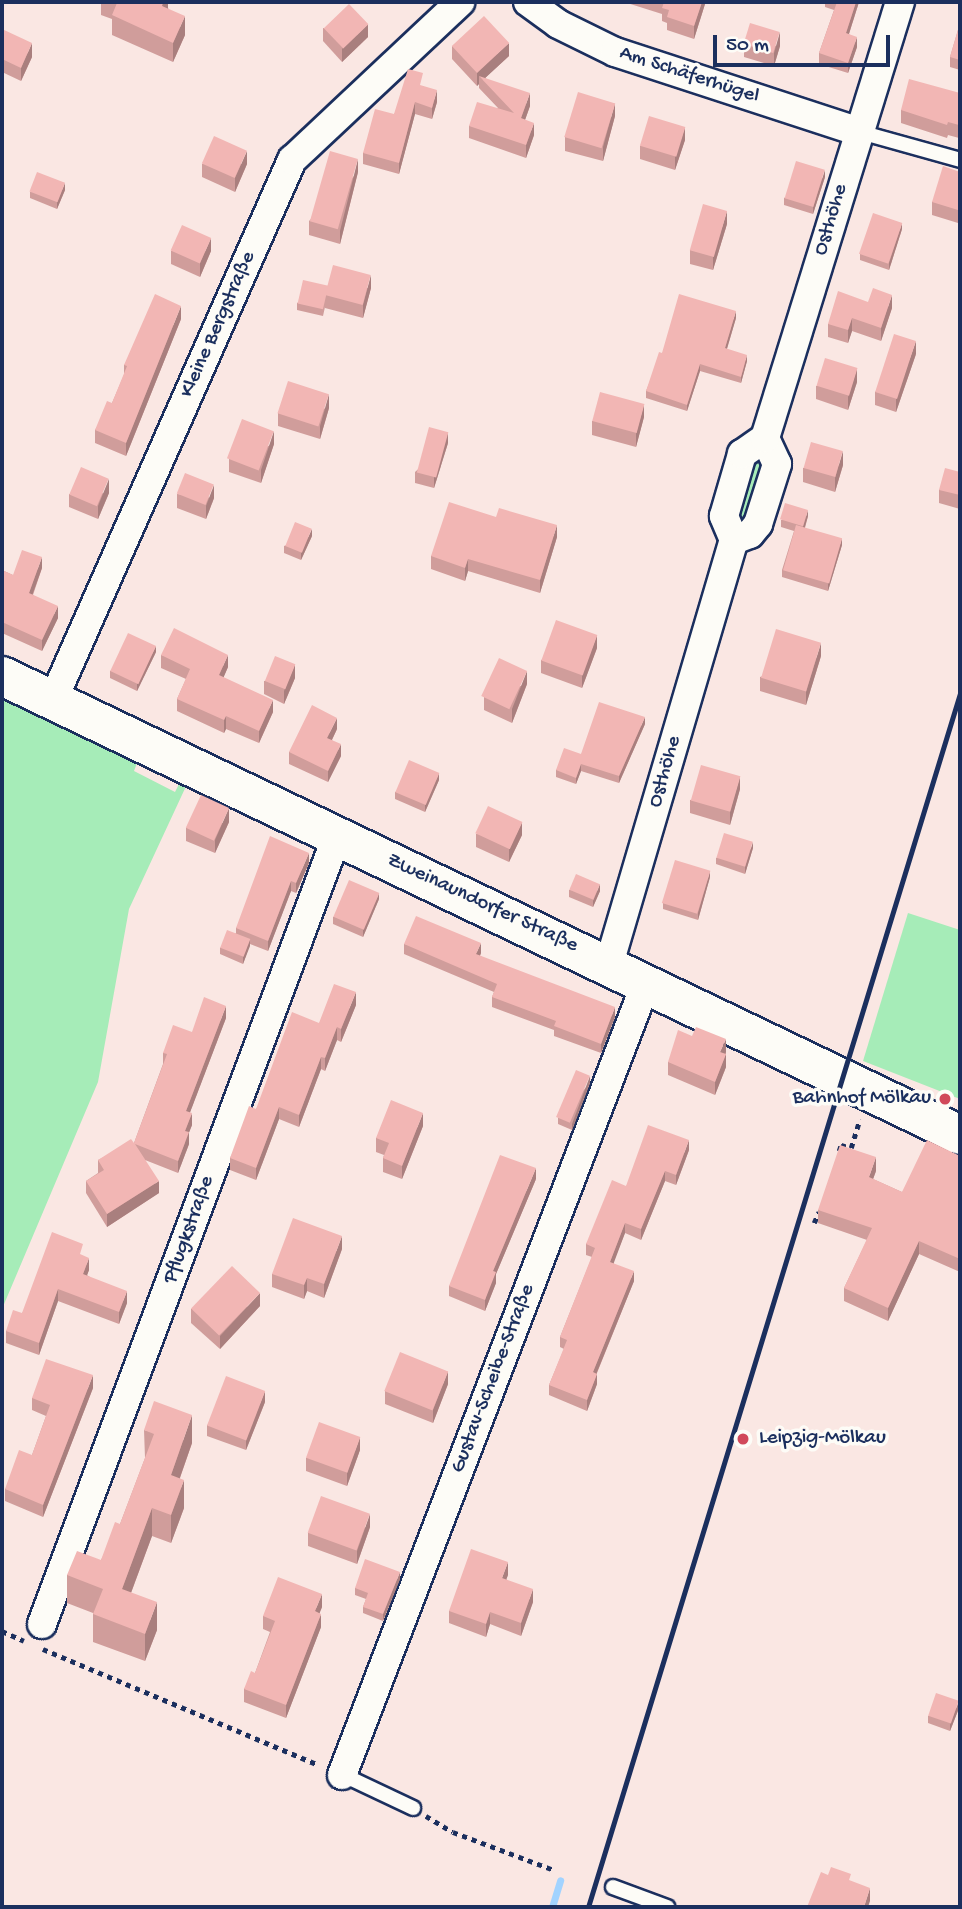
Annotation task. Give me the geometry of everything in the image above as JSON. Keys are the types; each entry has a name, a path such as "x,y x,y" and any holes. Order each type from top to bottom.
{"street":[{"name":"Kleine Bergstraße","path":"53,700 292,160 460,2"},
{"name":"Am Schäferhügel","path":"528,2 558,24 615,52 860,132"},
{"name":"Osthöhe","path":"609,964 734,540 724,516 742,454 765,438 900,2"},
{"name":"Zweinaundorfer Straße","path":"2,676 609,964 960,1135"},
{"name":"Pflugkstraße","path":"42,1624 337,836"},
{"name":"Gustav-Scheibe-Straße","path":"336,1772 646,982"}],"lane":[{"path":"860,132 960,160"},
{"path":"336,1772 413,1808"},
{"path":"613,1887 667,1907"}],"path":[{"path":"836,1158 841,1145 851,1148 872,1092"},
{"path":"814,1223 820,1210"},
{"path":"42,1624 35,1645 336,1772"},
{"path":"413,1808 453,1832 554,1870"}],"green space":[{"path":"765,455 752,518 739,524 733,507 747,460"},
{"path":"2,691 140,755 134,771 175,792 181,780 188,782 129,909 98,1082 2,1309"},
{"path":"908,913 960,930 960,1099 863,1061"}],"building":[{"path":"116,2 163,2 162,6 185,16 173,43 112,15"},
{"path":"664,2 702,2 694,26 667,17 669,10 662,8"},
{"path":"837,2 856,2 846,33 857,37 848,63 819,53"},
{"path":"349,4 368,24 343,48 324,28"},
{"path":"484,16 509,43 477,73 452,46"},
{"path":"750,23 780,32 773,53 744,44"},
{"path":"960,23 960,60 950,57"},
{"path":"2,29 32,43 21,68 2,59"},
{"path":"408,69 423,73 420,85 437,90 432,108 415,102 399,163 363,153 375,109 394,114"},
{"path":"479,76 530,93 521,118 534,123 526,145 469,126 477,102 514,113"},
{"path":"909,79 960,93 959,125 948,122 947,125 901,110"},
{"path":"578,92 615,103 602,148 564,137"},
{"path":"649,116 685,127 676,157 640,146"},
{"path":"214,136 247,151 235,178 202,163"},
{"path":"330,151 358,159 338,229 310,221"},
{"path":"796,161 825,170 813,207 785,198"},
{"path":"943,166 960,172 958,210 932,202"},
{"path":"37,172 65,183 57,202 29,192"},
{"path":"703,204 727,211 714,257 690,250"},
{"path":"873,213 902,223 888,264 859,254"},
{"path":"182,225 211,238 200,264 171,251"},
{"path":"333,265 371,275 363,305 325,295"},
{"path":"303,280 328,286 323,309 298,303"},
{"path":"873,288 892,295 881,328 852,318 848,330 828,324 838,291 868,302"},
{"path":"155,294 181,306 126,443 95,430 107,401 112,403 127,366 124,365"},
{"path":"679,294 736,311 725,348 747,355 741,377 700,364 687,405 646,391 659,352 662,353"},
{"path":"894,334 916,341 897,399 875,392"},
{"path":"825,358 858,368 849,396 817,386"},
{"path":"288,381 329,394 318,427 277,413"},
{"path":"600,392 644,404 637,433 592,421"},
{"path":"242,419 274,431 259,470 227,458"},
{"path":"429,427 448,432 436,478 417,472"},
{"path":"811,442 843,451 835,477 804,468"},
{"path":"81,467 109,479 97,506 69,495"},
{"path":"945,468 960,472 960,495 939,490"},
{"path":"185,473 214,485 206,505 177,493"},
{"path":"449,502 496,517 499,508 557,525 540,580 468,559 465,568 431,556"},
{"path":"785,503 808,510 803,526 780,519"},
{"path":"295,522 312,529 302,553 285,546"},
{"path":"796,525 842,538 829,583 783,570"},
{"path":"22,550 42,557 29,593 58,606 42,640 2,622 2,570 13,575"},
{"path":"556,620 597,635 583,675 541,660"},
{"path":"174,628 228,655 219,675 273,700 259,731 226,716 224,720 177,699 190,669 161,655"},
{"path":"776,629 821,643 806,692 761,678"},
{"path":"128,633 156,646 138,684 110,671"},
{"path":"275,656 295,664 285,689 265,681"},
{"path":"499,658 527,671 509,709 481,696"},
{"path":"599,702 645,717 619,776 581,764 576,778 556,770 564,748 581,754"},
{"path":"312,705 337,718 327,738 341,744 328,771 289,752"},
{"path":"409,760 439,773 426,805 395,792"},
{"path":"701,765 740,776 730,812 691,801"},
{"path":"201,795 229,808 214,841 186,828"},
{"path":"488,806 522,822 510,849 475,833"},
{"path":"724,833 753,842 745,867 716,858"},
{"path":"270,836 309,853 296,883 291,881 268,941 236,928"},
{"path":"675,860 710,871 697,914 662,903"},
{"path":"576,874 600,884 593,900 569,890"},
{"path":"349,880 379,893 364,930 333,917"},
{"path":"416,916 481,943 476,954 615,1007 601,1044 554,1026 556,1021 492,997 497,984 404,944"},
{"path":"227,930 250,939 244,957 220,948"},
{"path":"334,984 356,992 341,1029 337,1027 325,1058 321,1057 299,1115 279,1107 256,1168 230,1158 249,1106 256,1109 292,1012 319,1023"},
{"path":"204,997 226,1006 186,1111 192,1113 185,1131 189,1132 178,1161 135,1144 159,1181 107,1214 86,1181 104,1170 98,1160 131,1139 134,1143 167,1054 163,1053 173,1025 192,1032"},
{"path":"696,1027 726,1039 720,1052 726,1054 715,1082 668,1062 678,1030 692,1036"},
{"path":"576,1070 590,1076 570,1123 556,1117"},
{"path":"391,1100 423,1113 402,1166 383,1158 389,1143 376,1138"},
{"path":"648,1125 689,1140 676,1175 665,1171 641,1229 625,1223 610,1262 634,1271 593,1372 597,1374 587,1400 549,1385 567,1340 560,1337 595,1248 586,1244 612,1180 626,1186"},
{"path":"927,1140 960,1156 960,1259 919,1241 888,1308 844,1288 872,1228 818,1210 840,1145 876,1157 869,1177 902,1192"},
{"path":"500,1155 536,1168 493,1271 496,1272 485,1300 449,1286"},
{"path":"293,1218 342,1236 324,1284 307,1278 304,1285 272,1274"},
{"path":"52,1232 83,1244 80,1254 89,1258 83,1274 127,1291 119,1312 58,1289 39,1343 6,1331 13,1310 22,1313"},
{"path":"232,1266 260,1293 219,1336 191,1308"},
{"path":"400,1352 448,1371 432,1410 384,1391"},
{"path":"46,1359 93,1375 43,1505 5,1489 19,1450 32,1455 50,1405 32,1398"},
{"path":"226,1376 265,1391 246,1441 207,1425"},
{"path":"154,1401 192,1415 171,1475 184,1480 171,1515 152,1508 122,1589 157,1602 145,1634 93,1614 103,1589 67,1575 77,1551 101,1560 115,1522 120,1524 154,1434 144,1430"},
{"path":"319,1422 360,1437 347,1473 306,1458"},
{"path":"321,1496 370,1514 357,1550 308,1533"},
{"path":"471,1549 508,1562 502,1578 533,1589 521,1623 490,1612 486,1624 449,1611"},
{"path":"365,1559 400,1572 383,1614 363,1607 368,1593 355,1588"},
{"path":"278,1577 322,1594 315,1611 321,1614 286,1705 244,1689 251,1671 255,1673 275,1621 263,1616"},
{"path":"936,1693 959,1701 951,1724 928,1716"},
{"path":"831,1867 851,1874 849,1880 870,1888 864,1907 807,1907 821,1872 828,1875"}],"waterway":[{"path":"552,1907 560,1880"}],"railway":[{"path":"588,1907 960,693"}],"place":[{"name":"Bahnhof Mölkau","path":"945,1099"},
{"name":"Leipzig-Mölkau","path":"743,1439"}]}
